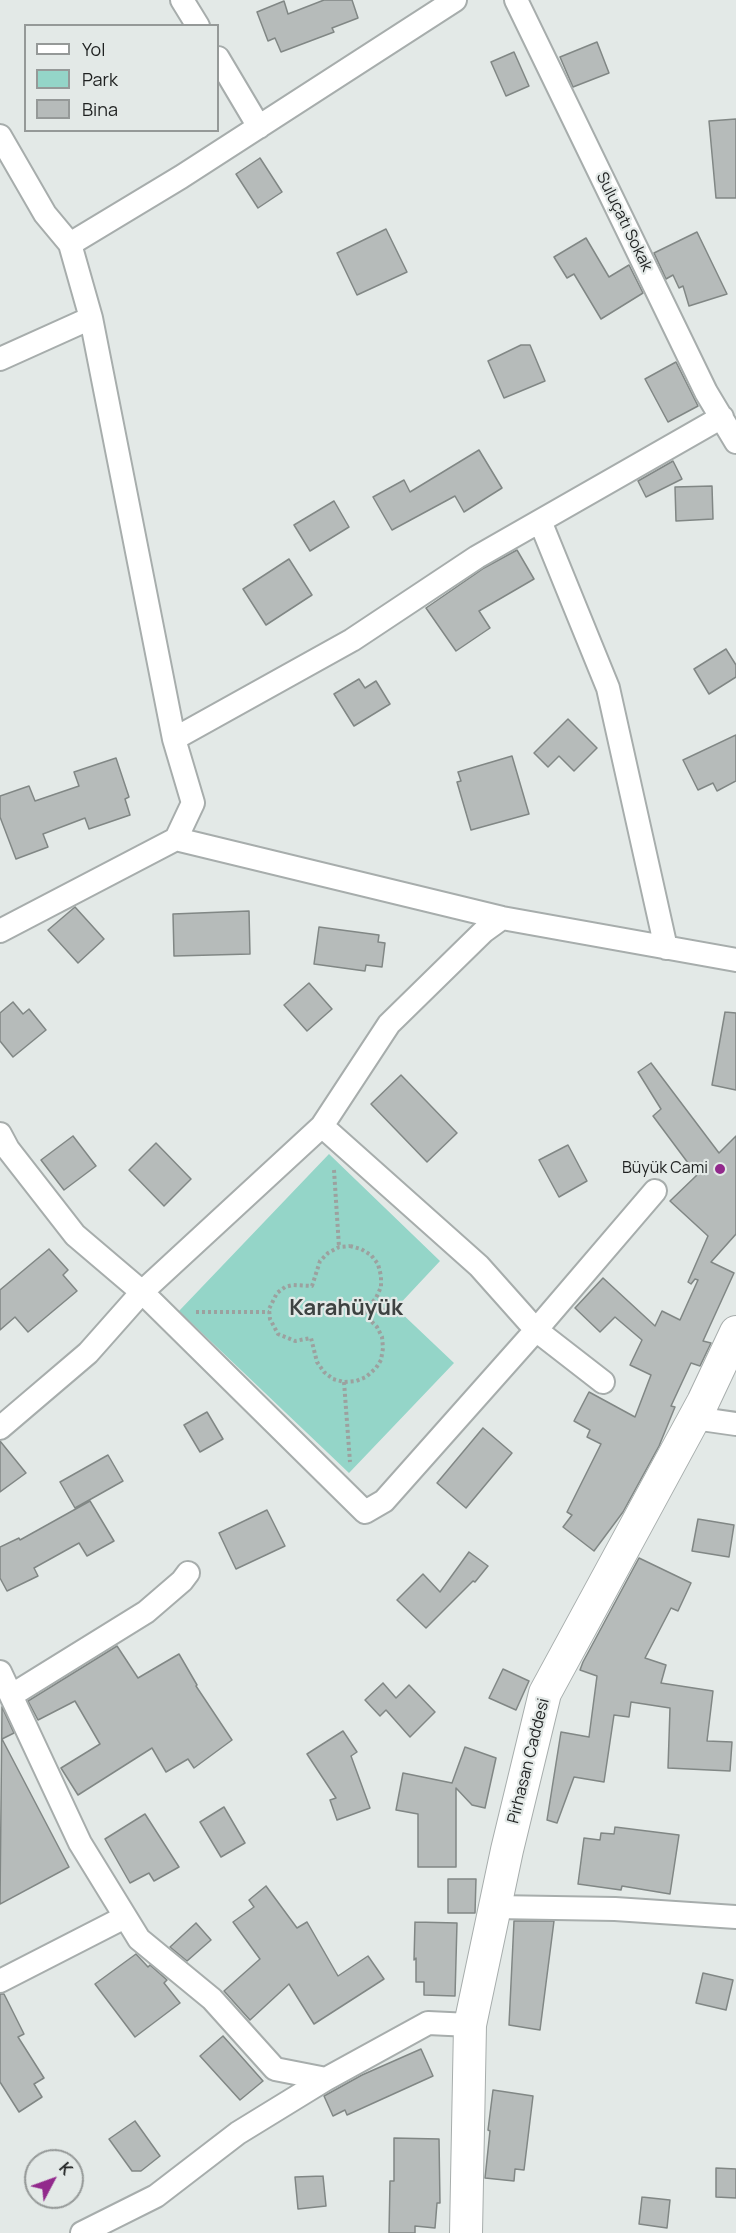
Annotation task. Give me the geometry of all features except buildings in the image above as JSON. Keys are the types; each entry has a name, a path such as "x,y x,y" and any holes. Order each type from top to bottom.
{"street":[{"path":"182,0 197,24"},
{"path":"69,244 181,177 455,0"},
{"name":"Suluçatı Sokak","path":"516,0 706,392 736,442"},
{"path":"219,60 259,127"},
{"path":"0,136 45,214 69,244 91,318 174,739 193,803 176,840 0,931"},
{"path":"0,358 91,318"},
{"path":"174,739 352,640 477,557 722,417"},
{"path":"540,521 608,688 666,948"},
{"path":"176,840 502,918 736,960"},
{"path":"0,1428 88,1353 142,1292 327,1130 389,1024 484,931 502,918"},
{"path":"327,1130 479,1266 536,1330 603,1382"},
{"path":"0,1134 8,1149 75,1235 142,1292 365,1512 384,1501 536,1330 655,1191"},
{"name":"Pirhasan Caddesi","path":"466,2233 470,2025 545,1693 694,1418 736,1332"},
{"path":"694,1418 736,1424"},
{"path":"12,1695 146,1612 188,1573"},
{"path":"0,1672 80,1843 139,1939 212,2000 275,2069 326,2079"},
{"path":"495,1907 615,1910 736,1917"},
{"path":"0,1981 125,1917"},
{"path":"82,2233 102,2228 156,2196 238,2133 326,2079 428,2023 470,2025"}],"path":[{"path":"327,1130 339,1247"},
{"path":"350,1246 371,1255 378,1264 381,1276 381,1287 376,1298 363,1312 377,1327 382,1337 381,1360 366,1377 344,1382 324,1372 317,1362 311,1338 295,1341 284,1337 273,1327 269,1312 272,1300 285,1287 312,1286 320,1261 328,1252 339,1247 350,1246"},
{"path":"363,1312 392,1309"},
{"path":"162,1312 269,1312"},
{"path":"344,1382 352,1500"}],"green space":[{"path":"329,1154 440,1261 396,1308 454,1363 349,1473 179,1311"}],"place":[{"name":"Büyük Cami","path":"720,1169"}],"district":[{"name":"Karahüyük","path":"346,1309"}]}
